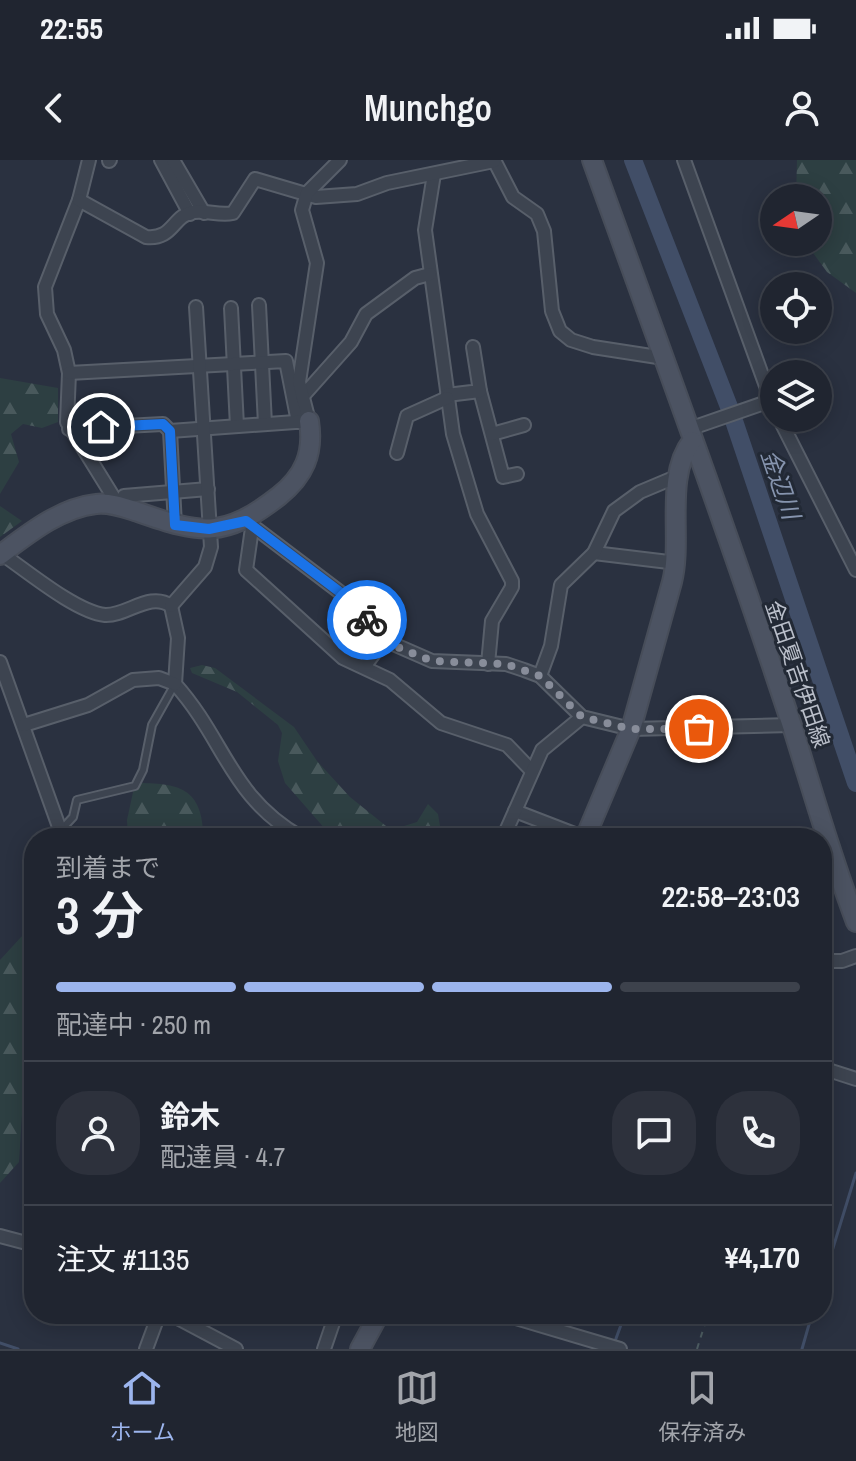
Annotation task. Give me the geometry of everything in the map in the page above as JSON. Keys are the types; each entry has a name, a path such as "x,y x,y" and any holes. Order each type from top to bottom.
{"main road":[{"name":"金田夏吉伊田線","path":"592,160 693,432 791,725 822,828"},
{"path":"1,554 75,508 100,503 122,501 175,525 209,529 249,524 296,482 305,466 311,445 304,422"},
{"path":"589,828 631,729 677,563 678,476 693,432"},
{"name":"金田夏吉伊田線","path":"832,858 856,922"},
{"path":"360,1349 374,1324"}],"street":[{"path":"89,160 79,200 45,287 47,314 64,350 69,373 69,429 122,501 208,489"},
{"path":"161,160 190,214"},
{"path":"173,160 204,213"},
{"path":"304,422 299,382 317,263 302,210 307,193 340,160"},
{"path":"684,160 760,381"},
{"path":"79,200 146,237 165,236 190,214 233,213 255,179 316,197 357,194 387,183 494,161 513,197 537,214 544,231 552,311 560,331 571,340 593,347 664,358"},
{"path":"434,174 425,230 447,396 460,463 477,514 512,581 512,587 492,621 488,664"},
{"path":"302,397 351,342 366,314 415,278 430,274"},
{"path":"259,305 265,424"},
{"path":"171,606 205,567 211,547 196,307"},
{"path":"231,308 237,426"},
{"path":"473,347 480,391 503,477 517,474"},
{"path":"69,373 286,361 304,422"},
{"path":"397,453 407,416 447,396 480,391"},
{"path":"693,432 760,407"},
{"path":"170,431 304,422"},
{"path":"69,429 163,424 170,431 175,525"},
{"path":"492,434 524,425"},
{"path":"787,432 854,554 856,570"},
{"path":"540,676 551,646 561,585 594,553 614,511 621,504 678,476"},
{"path":"249,524 349,599 384,640 432,661 506,664 540,676 582,717 631,729 791,725"},
{"path":"249,524 246,570 343,658 402,688 441,723 507,745 532,771"},
{"path":"594,553 677,563"},
{"path":"1,554 92,613 110,615 156,601 171,606"},
{"path":"171,606 178,638 175,684"},
{"path":"364,667 384,640"},
{"path":"0,662 59,828"},
{"path":"24,725 88,705 133,680 159,678 175,684 191,703 255,804 284,828"},
{"path":"507,828 532,771 552,738 582,717"},
{"path":"515,811 559,828"},
{"path":"832,961 856,956"},
{"path":"832,1071 856,1079"},
{"path":"0,1236 24,1242"},
{"path":"146,1349 155,1324"},
{"path":"189,1324 236,1349"},
{"path":"324,1349 333,1324"},
{"path":"536,1324 620,1349"}],"lane":[{"path":"65,828 73,817 77,800 135,786 143,770 152,725 175,684"}],"path":[{"path":"697,1349 705,1324"}],"green space":[{"path":"797,160 856,160 856,293 832,276 832,272 827,272 815,256 832,256 832,184 796,184"},
{"path":"0,378 58,388 58,422 42,428 23,424 11,434 19,462 0,494"},
{"path":"0,506 22,521 0,537"},
{"path":"202,665 215,668 294,727 317,761 350,797 389,828 324,828 285,783 278,761 282,733 278,725 237,692 192,673 190,668"},
{"path":"135,783 164,784 185,791 193,798 202,828 127,828"},
{"path":"428,804 438,814 440,828 398,828 417,822"},
{"path":"24,934 24,1083 19,1162 0,1183 0,960"}],"waterway":[{"name":"金辺川","path":"633,160 731,412 856,783"},
{"name":"金辺川","path":"850,763 856,759"},
{"path":"832,1251 856,1173"},
{"path":"614,1344 621,1324"},
{"path":"802,1349 809,1324"},
{"path":"0,1343 18,1349"}],"way so far":[{"path":"367,620 390,644 432,661 506,664 540,676 582,717 631,729 699,729"}],"route":[{"path":"101,427 163,424 170,431 175,525 209,529 246,521 330,583 367,620"}]}
